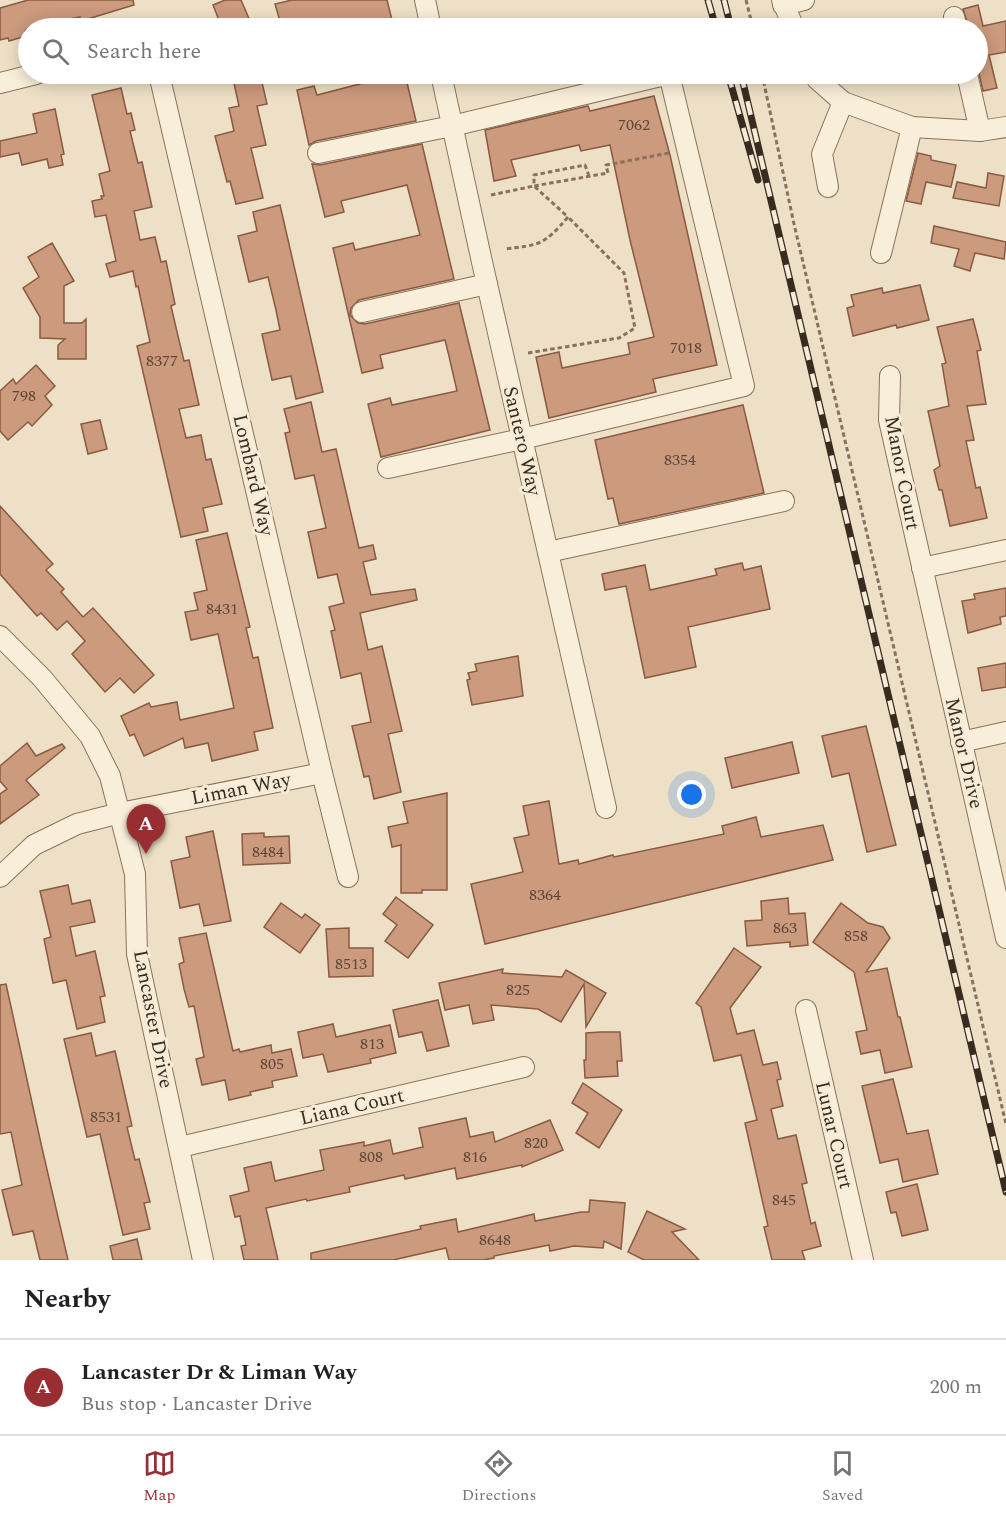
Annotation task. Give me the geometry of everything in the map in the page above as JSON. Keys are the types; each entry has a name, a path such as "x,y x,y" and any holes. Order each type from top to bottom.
{"street":[{"path":"425,0 429,18"},
{"path":"789,18 782,3 804,0"},
{"path":"0,83 18,78"},
{"name":"Lombard Way","path":"161,84 348,877"},
{"name":"Santero Way","path":"443,84 606,808"},
{"path":"318,153 453,126 627,84"},
{"path":"388,468 522,439 744,386 671,84"},
{"path":"823,84 843,102 912,128 980,131 1006,127"},
{"path":"969,84 980,131"},
{"path":"828,187 822,154 843,102"},
{"path":"881,253 912,128"},
{"path":"362,312 487,284"},
{"name":"Manor Court","path":"890,376 889,420 922,568"},
{"path":"548,552 784,501"},
{"path":"922,568 1006,550"},
{"name":"Manor Drive","path":"922,568 1003,916 1006,938"},
{"name":"Lancaster Drive","path":"0,636 42,678 90,736 110,776 135,874 137,954 203,1260"},
{"path":"961,742 1006,732"},
{"name":"Liman Way","path":"0,877 34,845 77,824 120,813 322,773"},
{"name":"Lunar Court","path":"806,1010 863,1260"},
{"name":"Liana Court","path":"180,1147 524,1067"}],"path":[{"path":"746,0 750,18"},
{"path":"764,84 794,224 1006,1124"},
{"path":"491,195 608,173 606,165 677,151"},
{"path":"528,353 619,338 635,328 624,273 534,186 534,175 585,165 589,177"},
{"path":"504,249 537,246 555,233 568,217"}],"building":[{"path":"28,0 133,0 134,5 91,18 18,18 18,38 9,41 8,38 0,40 0,8"},
{"path":"225,0 241,0 249,18 218,18 213,5"},
{"path":"292,0 387,0 392,18 279,18 275,4"},
{"path":"978,5 981,18 966,18 963,9"},
{"path":"1006,21 1006,52 989,55 997,88 983,91 981,84 988,84 988,25"},
{"path":"234,84 262,84 267,104 257,106 266,145 251,148 263,198 236,204 230,181 227,182 215,136 234,131 229,108 239,106"},
{"path":"360,84 407,84 416,121 316,141 309,145 297,90 314,86 317,95"},
{"path":"121,88 127,114 131,113 135,130 130,131 138,163 142,162 152,207 134,211 140,240 155,237 161,262 166,261 175,304 171,306 184,361 189,360 199,405 179,409 186,438 201,435 206,460 211,459 222,504 203,508 208,531 181,537 137,346 150,342 138,286 136,287 133,271 110,277 106,264 116,261 106,215 95,217 92,201 102,199 101,196 104,196 99,174 110,171 92,95"},
{"path":"654,96 670,155 717,365 653,379 656,392 549,418 536,357 559,352 562,368 630,354 628,343 654,337 610,145 581,151 579,145 511,160 516,176 494,181 485,130 588,106 590,111"},
{"path":"55,109 64,154 61,155 63,165 49,168 47,159 22,165 19,153 0,157 0,141 37,133 33,114"},
{"path":"422,144 454,279 359,300 351,308 350,315 358,323 365,324 459,303 490,430 381,457 368,404 390,398 392,405 457,391 449,356 445,340 380,355 383,368 362,373 333,248 353,243 355,250 420,235 407,185 341,201 344,212 325,217 312,164 320,165"},
{"path":"918,153 931,156 931,160 956,165 951,187 926,182 921,204 906,201"},
{"path":"988,173 1004,176 999,206 953,198 957,182 986,188"},
{"path":"280,205 323,392 296,399 291,376 272,380 262,334 280,330 276,310 268,277 249,282 238,236 257,231 253,212"},
{"path":"934,226 1006,242 1004,259 975,253 970,271 954,266 959,249 931,243"},
{"path":"52,243 74,281 64,286 64,323 82,323 86,319 86,359 58,359 58,345 65,339 40,338 40,317 23,288 39,277 28,257"},
{"path":"920,285 929,320 897,328 896,325 853,336 847,308 854,306 851,295 882,288 883,293"},
{"path":"973,319 981,350 977,351 986,404 967,406 974,440 966,441 976,488 980,487 987,518 950,526 942,490 939,490 934,470 940,466 928,411 949,406 942,364 946,363 937,327"},
{"path":"36,365 55,386 45,396 52,405 32,426 28,422 8,440 0,431 0,391 13,379 16,384"},
{"path":"311,402 322,452 336,449 359,548 373,545 376,559 363,562 371,595 415,589 417,600 360,613 368,650 382,646 402,731 388,734 401,792 374,799 369,776 364,777 352,726 371,722 361,673 341,678 331,631 335,630 329,607 344,603 337,574 318,578 308,532 326,528 314,475 295,479 285,433 290,432 284,409"},
{"path":"743,405 764,493 619,524 613,498 608,499 595,440"},
{"path":"100,420 107,449 88,454 81,424"},
{"path":"0,506 53,564 46,570 64,589 61,592 83,617 93,608 154,675 134,693 120,678 105,692 72,654 85,641 67,621 57,630 41,613 37,616 0,574"},
{"path":"227,533 250,627 246,628 253,658 258,657 273,728 254,732 258,750 212,761 208,743 185,748 183,738 144,756 134,734 130,736 121,716 149,703 151,707 177,702 180,720 234,708 218,634 191,640 185,612 198,610 194,593 207,590 196,540"},
{"path":"742,563 744,570 761,566 770,609 688,627 696,667 645,678 626,586 605,590 602,574 645,565 650,590 717,575 715,569"},
{"path":"1006,588 1006,616 1000,617 1001,624 968,633 962,601 975,599 974,594"},
{"path":"518,656 523,696 472,705 467,680 470,679 468,673 477,671 475,664"},
{"path":"1006,663 1006,687 982,691 978,668"},
{"path":"866,726 896,845 867,852 849,773 832,777 822,736"},
{"path":"792,742 799,773 732,788 725,758"},
{"path":"27,743 36,756 62,744 65,748 26,780 39,795 0,824 0,794 7,789 0,781 0,766"},
{"path":"447,793 447,890 401,893 401,845 392,847 388,827 408,823 403,802"},
{"path":"549,801 559,864 578,860 579,864 613,855 614,857 724,834 722,826 756,817 761,837 823,825 833,860 485,944 471,884 523,872 514,838 529,835 523,806"},
{"path":"213,831 231,921 204,926 199,904 180,908 171,861 190,857 186,837"},
{"path":"264,833 264,837 289,836 290,863 243,865 242,834"},
{"path":"68,885 72,904 90,900 95,922 70,927 76,956 95,951 105,996 100,997 105,1022 77,1029 66,980 53,983 44,939 51,937 40,891"},
{"path":"396,897 433,925 408,958 385,941 397,925 383,914"},
{"path":"788,898 789,914 805,913 808,945 790,947 790,942 747,946 745,921 762,920 761,901"},
{"path":"281,903 302,918 305,914 320,925 300,953 264,927"},
{"path":"841,903 868,923 883,927 890,938 866,972 887,968 912,1067 885,1073 880,1050 861,1054 856,1032 867,1030 854,972 813,942"},
{"path":"349,928 349,948 373,948 373,976 329,977 326,929"},
{"path":"206,933 233,1051 239,1049 240,1052 271,1045 272,1053 291,1049 297,1076 272,1081 273,1087 229,1100 225,1080 202,1085 196,1059 204,1057 194,1006 189,1007 184,989 179,964 184,962 179,938"},
{"path":"734,948 761,967 730,1008 737,1034 754,1030 763,1065 777,1062 781,1079 777,1080 783,1106 771,1109 778,1139 796,1135 807,1183 802,1184 811,1224 815,1222 821,1246 802,1251 805,1260 772,1260 764,1227 768,1226 745,1123 757,1120 741,1055 714,1061 701,1007 696,1003"},
{"path":"503,969 502,973 562,977 566,970 606,993 586,1027 584,984 561,1022 538,1009 491,1005 494,1020 473,1024 469,1005 445,1010 439,983"},
{"path":"6,984 68,1260 40,1260 33,1231 13,1235 2,1190 22,1185 11,1132 0,1134 0,985"},
{"path":"438,1000 449,1046 427,1051 422,1032 399,1037 393,1010"},
{"path":"333,1024 336,1037 390,1025 396,1053 370,1059 371,1063 328,1072 323,1054 303,1058 298,1032"},
{"path":"620,1032 622,1061 617,1061 618,1076 585,1078 586,1033"},
{"path":"91,1033 96,1056 115,1051 132,1126 127,1127 135,1160 139,1159 150,1202 144,1203 150,1229 123,1235 100,1134 87,1137 64,1039"},
{"path":"893,1079 907,1134 928,1130 938,1174 903,1182 898,1159 880,1163 862,1086"},
{"path":"583,1083 622,1110 599,1148 576,1133 588,1113 572,1103"},
{"path":"466,1118 470,1137 493,1132 495,1142 550,1120 563,1150 522,1167 522,1165 457,1179 455,1168 405,1179 404,1175 349,1187 350,1192 266,1208 278,1260 244,1260 241,1246 246,1245 240,1216 235,1217 230,1196 249,1191 244,1168 271,1162 275,1181 324,1170 320,1150 364,1142 364,1146 390,1140 393,1154 423,1147 419,1128"},
{"path":"917,1184 928,1230 902,1236 896,1212 891,1213 886,1192"},
{"path":"590,1200 625,1203 621,1249 604,1241 603,1248 574,1246 550,1251 549,1245 483,1260 449,1260 446,1248 393,1260 311,1260 311,1253 456,1219 458,1232 534,1214 535,1221 589,1212"},
{"path":"647,1211 685,1229 672,1232 699,1260 644,1260 628,1252"},
{"path":"137,1239 142,1260 113,1260 110,1246"}],"railway":[{"path":"708,0 713,18"},
{"path":"724,0 728,18"},
{"path":"731,84 758,180"},
{"path":"743,84 1006,1192"}],"place":[{"name":"Lancaster Dr & Liman Way","path":"146,854"}]}
